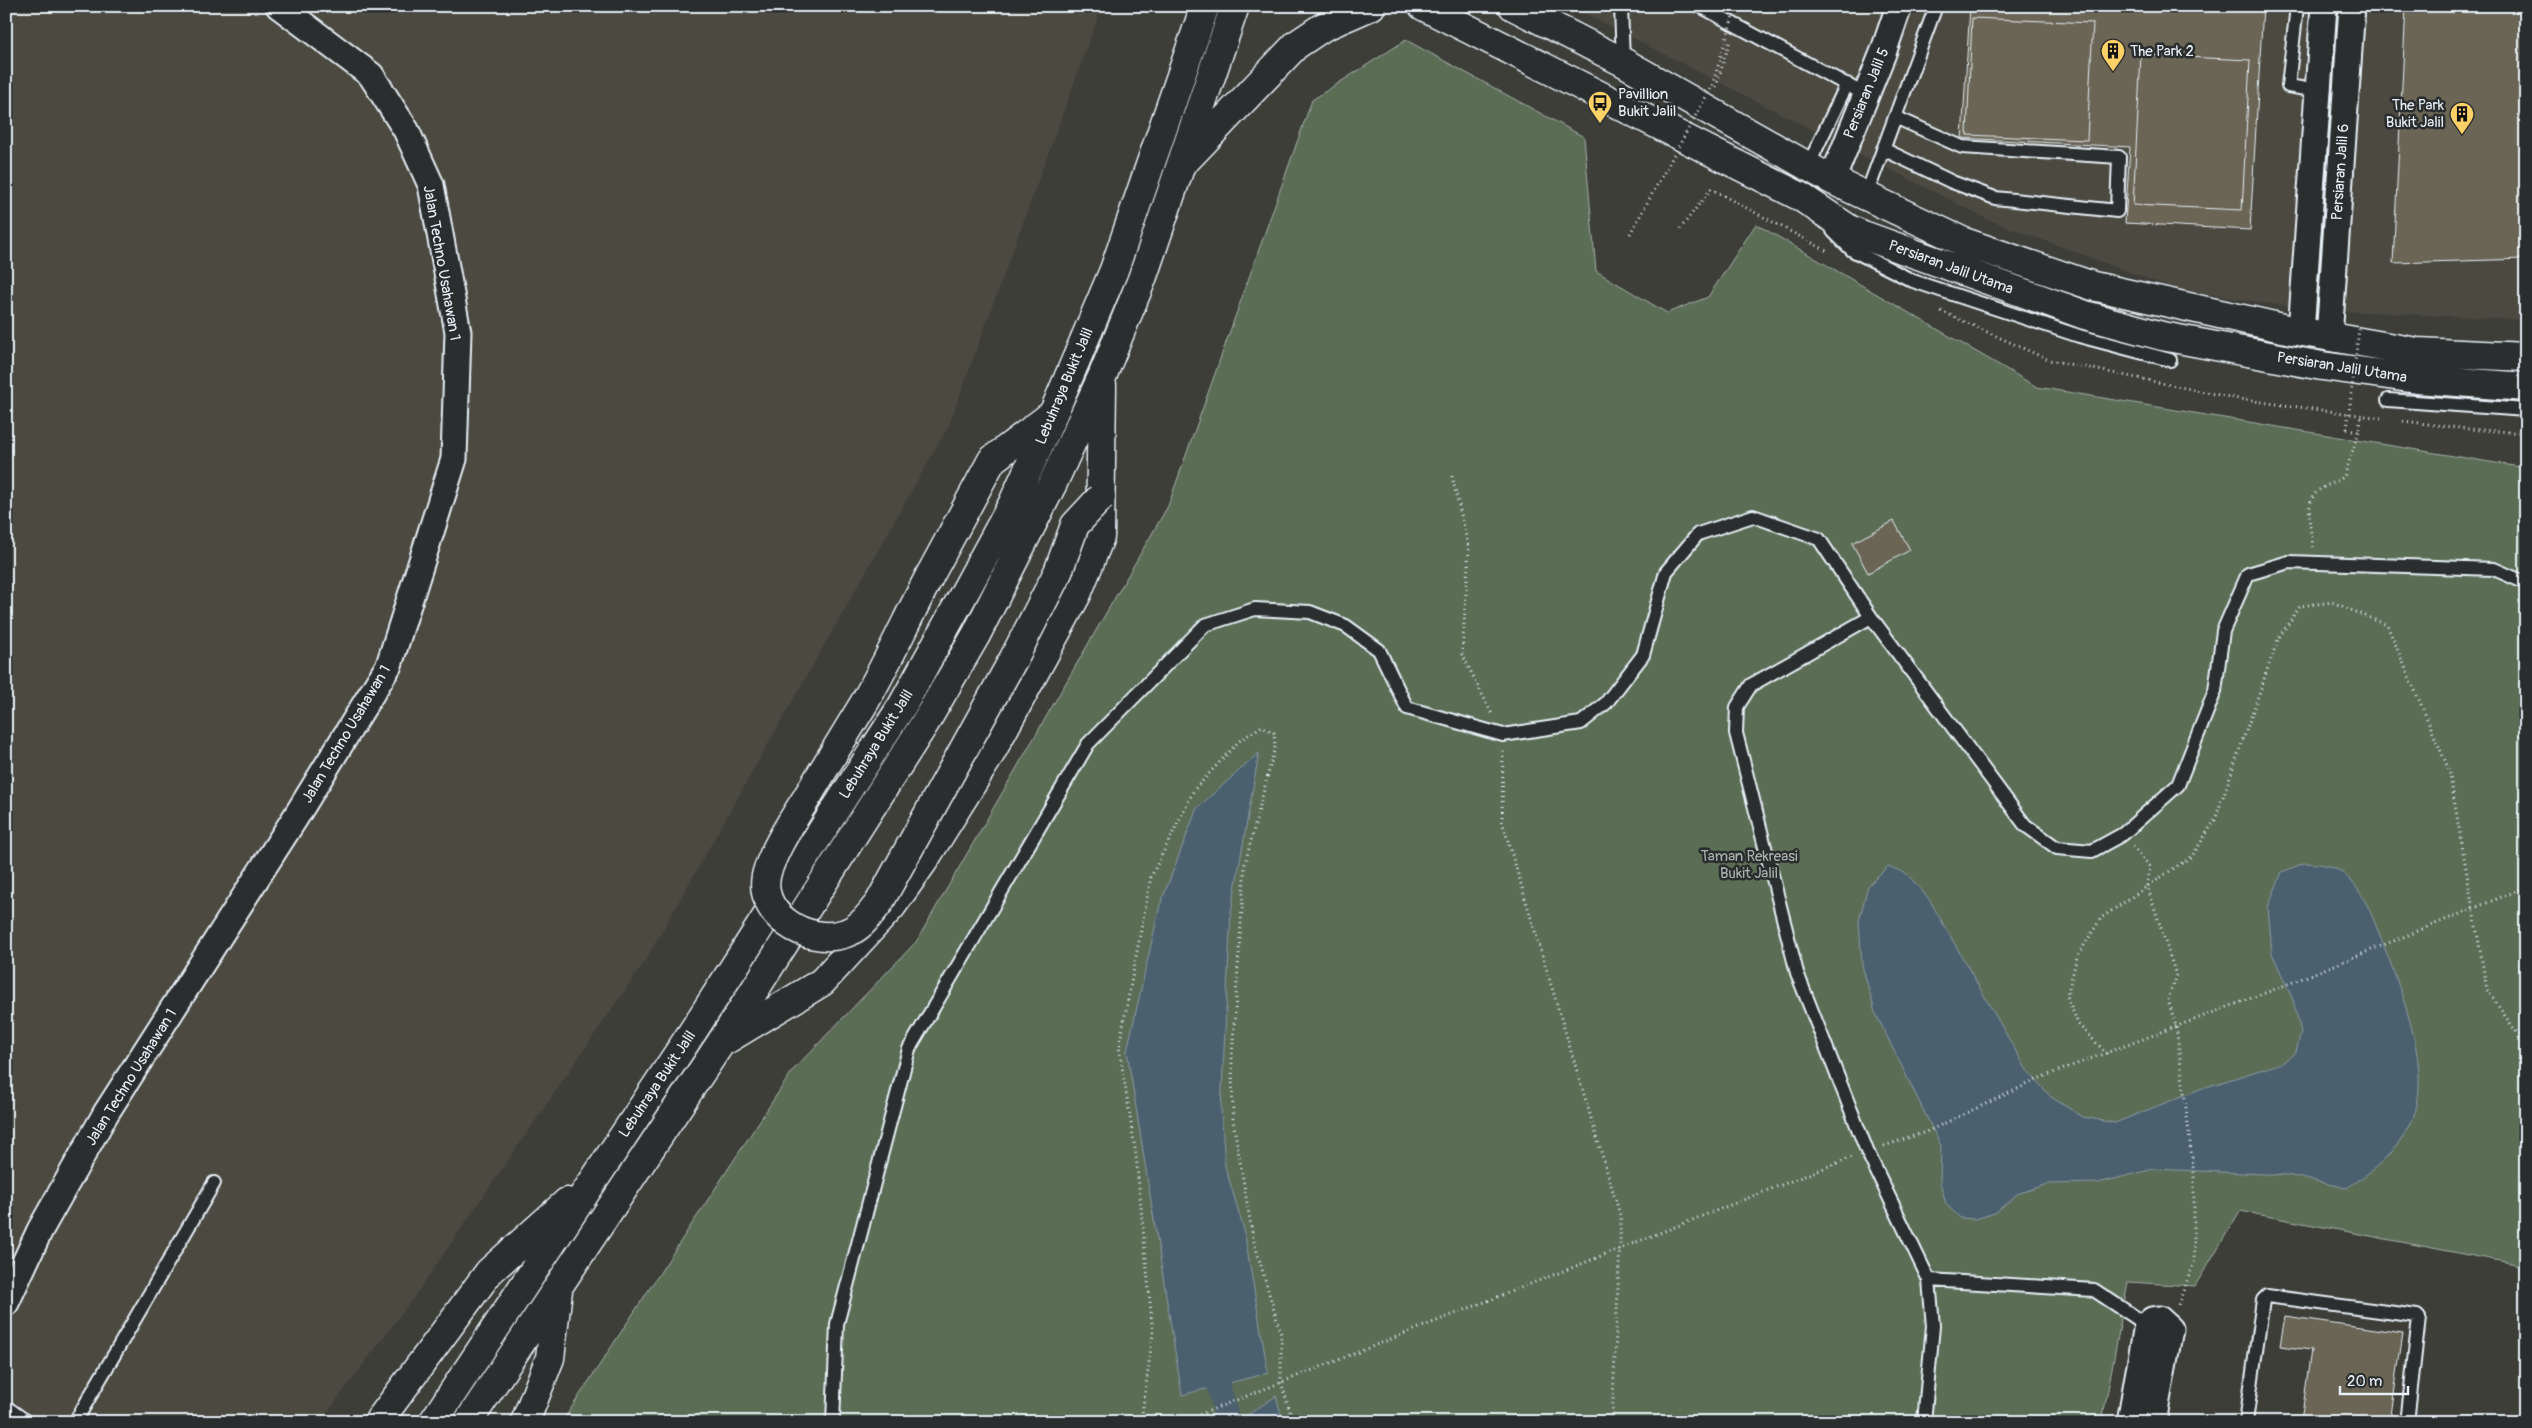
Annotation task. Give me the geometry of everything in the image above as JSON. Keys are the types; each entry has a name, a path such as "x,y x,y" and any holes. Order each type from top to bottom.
{"main road":[{"name":"Lebuhraya Bukit Jalil","path":"433,1422 693,1031 902,706 1012,505 1054,414 1114,270 1204,6"},
{"name":"Lebuhraya Bukit Jalil","path":"471,1417 720,1044 925,723 976,635 1052,485 1102,377 1142,279 1183,164 1235,6"},
{"path":"1183,164 1296,45 1323,27 1371,6"},
{"name":"Persiaran Jalil Utama","path":"1423,6 1801,197 1862,235 2085,315 2162,336 2289,359 2417,379 2526,387"},
{"name":"Persiaran Jalil Utama","path":"1513,6 1624,62 1832,180 1964,242 2093,286 2328,338 2417,352 2526,357"},
{"path":"2289,359 2297,331"},
{"path":"720,1044 822,982 892,906 923,862 988,758 1077,594 1100,537 1102,377"},
{"path":"1054,414 992,460 864,702 787,828 767,870 766,895 774,911 790,925 807,935 828,937 847,933 865,921 879,903 1014,658 1058,572 1075,526 1101,497"},
{"path":"378,1422 489,1272 596,1176"},
{"path":"525,1422 550,1358 558,1286"}],"street":[{"name":"Jalan Techno Usahawan 1","path":"6,1303 40,1230 106,1113 295,818 389,665 454,459 458,332 431,185 406,130 371,75 279,6"},
{"name":"Persiaran Jalil 5","path":"1832,180 1857,89 1899,6"},
{"name":"Persiaran Jalil 6","path":"2297,331 2308,238 2324,6"},
{"name":"Persiaran Jalil 6","path":"2328,338 2352,6"},
{"path":"2308,238 2335,239"},
{"path":"2130,1422 2158,1327"},
{"path":"2153,1422 2158,1327"}],"lane":[{"path":"1621,6 1624,62"},
{"path":"1700,6 1857,89 1808,166"},
{"path":"1866,196 1936,6"},
{"path":"2297,6 2288,86 2318,91"},
{"path":"1883,149 1952,182 1995,198 2117,211 2119,157 1962,147 1895,117"},
{"path":"1801,197 1852,250 1913,281 2080,336 2170,360"},
{"path":"2388,400 2526,410"},
{"path":"833,1422 837,1324 909,1049 1088,744 1205,625 1254,609 1310,612 1346,626 1380,650 1407,708 1503,735 1581,723 1606,704 1643,655 1666,572 1698,534 1753,516 1819,539 1871,617 2025,825 2057,848 2092,852 2123,834 2178,785 2215,691 2223,631 2248,574 2289,562 2494,569 2526,583"},
{"path":"1871,617 1751,685 1737,707 1736,733 1797,973 1867,1151 1929,1280 1934,1326 1924,1422"},
{"path":"75,1422 214,1183"},
{"path":"1929,1280 2094,1290 2158,1327"},
{"path":"2246,1422 2263,1300 2264,1296 2267,1296 2417,1316 2419,1318 2407,1422"},
{"path":"6,1407 27,1422"}],"path":[{"path":"1630,234 1712,86 1736,6"},
{"path":"1716,87 1740,6"},
{"path":"2359,329 2347,429 2359,431"},
{"path":"2314,563 2309,507 2311,500 2320,490 2344,477 2359,431 2361,415"},
{"path":"1452,476 1469,548 1462,654 1503,735 1502,821 1621,1218 1612,1422"},
{"path":"2107,1054 2078,1024 2067,996 2077,957 2101,918 2147,884 2192,856 2215,820 2278,640 2300,606 2332,602 2387,625 2449,770 2487,990 2516,1033 2526,1039"},
{"path":"1141,1422 1153,1333 1136,1155 1118,1047 1151,877 1194,790 1239,741 1262,726 1274,733 1275,747 1245,864 1232,1056 1233,1120 1253,1238 1281,1334 1281,1382 1293,1422"},
{"path":"2123,834 2150,868 2147,884 2176,975 2168,1000 2176,1026 2194,1174 2194,1262 2158,1327"},
{"path":"1181,1422 1867,1151 1926,1132 2045,1076 2278,988 2526,886"}],"shaded area":[{"path":"6,6 1102,6 949,425 645,961 414,1297 320,1422 6,1422"},
{"path":"1570,6 2526,6 2526,320 2306,309 2178,290 1989,220"}],"green space":[{"name":"Taman Rekreasi Bukit Jalil","path":"1406,40 1584,137 1596,271 1667,313 1708,297 1756,224 2037,387 2526,468 2526,1266 2240,1211 2195,1286 2128,1282 2102,1422 562,1422 793,1070 916,942 1168,506 1312,100"}],"water":[{"path":"1259,753 1231,912 1221,1109 1225,1166 1244,1230 1268,1373 1182,1395 1127,1051 1160,905 1197,808"},
{"path":"2304,863 2330,866 2346,876 2357,888 2375,923 2407,1011 2417,1057 2418,1101 2407,1132 2384,1159 2347,1188 2287,1175 2154,1169 2098,1183 2048,1184 2017,1194 1995,1213 1975,1219 1960,1218 1946,1204 1940,1182 1941,1146 1875,1012 1862,965 1859,921 1868,886 1888,866 1907,874 1929,899 2026,1069 2051,1097 2083,1117 2115,1123 2200,1089 2282,1063 2296,1052 2301,1032 2293,1000 2272,953 2268,907 2282,872"},
{"path":"1276,1396 1283,1422 1237,1422"}],"building":[{"name":"The Park 2","path":"1970,6 2263,6 2250,230 2125,223 2130,147 1962,138"},
{"name":"The Park Bukit Jalil","path":"2406,6 2526,10 2526,259 2393,263"},
{"path":"1972,18 2093,23 2087,140 1967,135"},
{"path":"2141,55 2250,60 2242,210 2133,205"},
{"path":"1894,521 1910,550 1868,573 1852,543"},
{"path":"2285,1316 2403,1333 2390,1422 2301,1422 2311,1350 2280,1346"}],"waterway":[{"path":"1218,1384 1228,1422"}],"place":[{"name":"The Park 2","path":"2113,72"},
{"name":"Pavillion Bukit Jalil","path":"1600,124"},
{"name":"The Park Bukit Jalil","path":"2462,135"}]}
